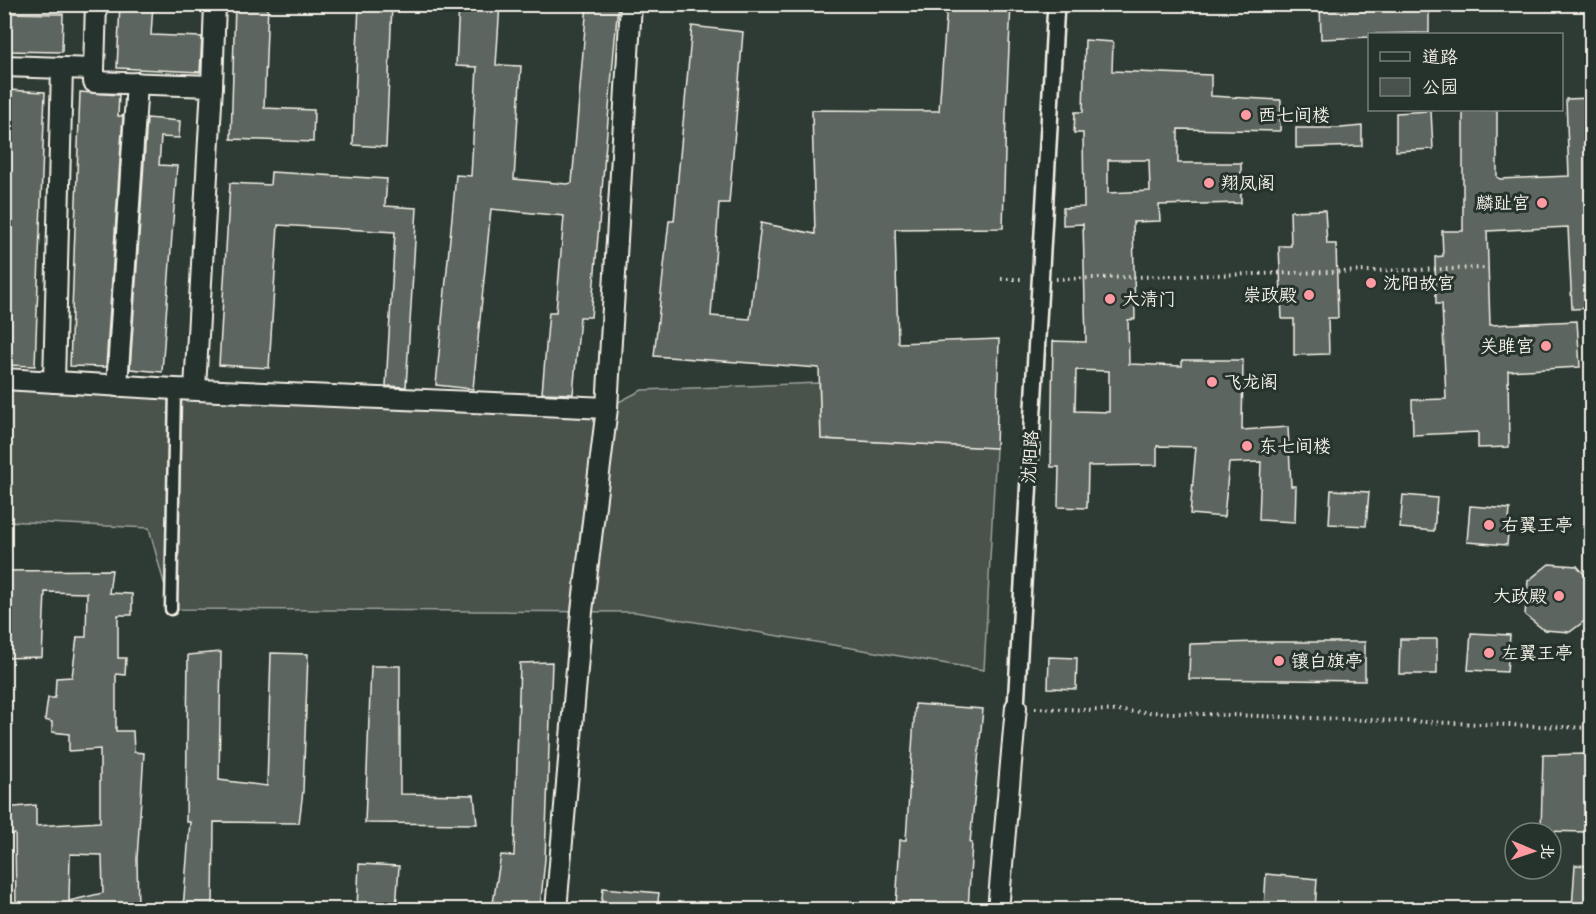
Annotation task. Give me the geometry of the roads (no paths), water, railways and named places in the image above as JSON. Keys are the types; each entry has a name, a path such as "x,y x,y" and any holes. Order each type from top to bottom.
{"street":[{"path":"96,4 94,82 212,86"},
{"path":"195,389 215,4"},
{"path":"556,909 582,611 607,408 631,4"},
{"name":"沈阳路","path":"998,909 1016,707 1056,4"},
{"path":"4,66 94,69"},
{"path":"54,382 62,68"},
{"path":"117,386 137,83"},
{"path":"4,379 607,408"}],"lane":[{"path":"171,609 175,389"}],"place":[{"name":"西七间楼","path":"1246,115"},
{"name":"翔凤阁","path":"1209,183"},
{"name":"麟趾宫","path":"1542,203"},
{"name":"沈阳故宫","path":"1371,283"},
{"name":"崇政殿","path":"1309,295"},
{"name":"大清门","path":"1110,299"},
{"name":"关雎宫","path":"1546,346"},
{"name":"飞龙阁","path":"1212,382"},
{"name":"东七间楼","path":"1247,446"},
{"name":"右翼王亭","path":"1489,525"},
{"name":"大政殿","path":"1559,596"},
{"name":"左翼王亭","path":"1489,653"},
{"name":"镶白旗亭","path":"1279,661"}]}
